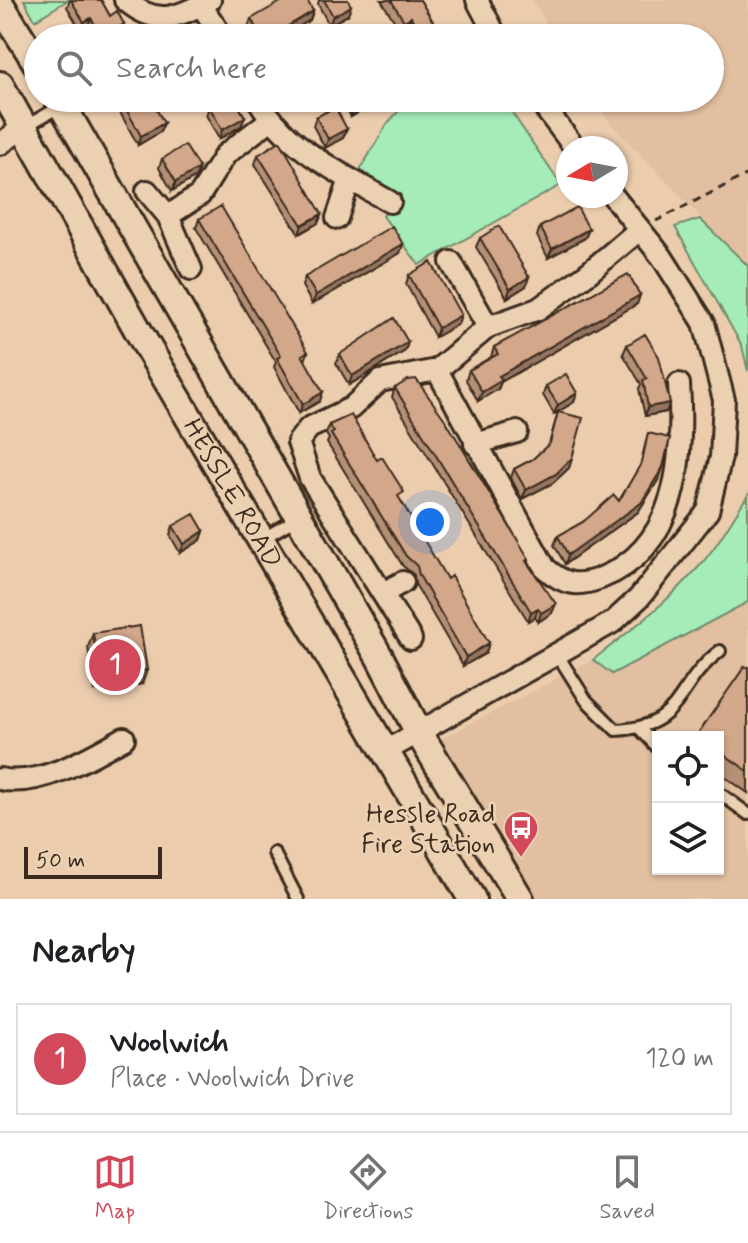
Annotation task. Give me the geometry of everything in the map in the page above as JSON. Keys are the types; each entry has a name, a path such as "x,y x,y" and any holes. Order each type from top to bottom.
{"street":[{"path":"125,0 140,13 159,17 177,16 205,2 216,24"},
{"path":"477,0 490,24"},
{"path":"0,4 24,43"},
{"name":"HESSLE ROAD","path":"0,85 261,540 472,899"},
{"name":"HESSLE ROAD","path":"66,112 419,733 520,899"},
{"path":"265,112 307,154 390,202"},
{"path":"548,112 566,136"},
{"path":"168,216 200,195 225,155 270,120"},
{"path":"0,144 24,127"},
{"path":"337,218 350,179"},
{"path":"147,191 168,216 191,269"},
{"path":"384,752 613,622 639,598 708,511 721,457 724,400 704,323 662,257 622,208"},
{"path":"411,639 310,478 298,442 309,428 351,408 380,381 437,370 488,327 538,309 587,274 639,230"},
{"path":"451,262 488,327"},
{"path":"437,370 545,568 559,581 584,585 610,574 637,554 662,525 677,481 673,428 679,384"},
{"path":"475,444 517,432"},
{"path":"383,593 403,582"},
{"path":"0,779 18,784 76,765 124,738"}],"lane":[{"path":"24,127 46,112"},
{"path":"261,540 298,518"},
{"path":"557,654 586,700 616,730 640,729 669,714 701,665 720,651"},
{"path":"640,729 652,742"},
{"path":"724,796 748,814"},
{"path":"274,853 298,899"}],"path":[{"path":"639,230 748,174"}],"shaded area":[{"path":"532,0 748,0 748,266 628,142 628,136 623,136 610,123 603,112 724,112 724,24 547,24"},
{"path":"748,602 748,899 531,899 439,740 593,660 613,674"}],"green space":[{"path":"24,0 68,0 35,20"},
{"path":"398,112 511,112 556,178 556,188 419,265 383,216 401,195 360,170"},
{"path":"700,219 748,266 748,371 742,346 675,227"},
{"path":"748,495 748,602 612,674 593,660 651,614 691,576"}],"building":[{"path":"71,0 101,0 110,16 117,11 124,24 94,24 91,18 84,22"},
{"path":"284,0 307,0 313,11 291,24 254,24 251,19"},
{"path":"324,0 348,0 351,6 333,16"},
{"path":"391,0 420,0 434,24 415,24 411,17 404,21"},
{"path":"128,112 158,112 164,123 141,136"},
{"path":"212,112 242,112 245,117 222,130"},
{"path":"326,112 338,112 347,129 328,139 316,117"},
{"path":"280,141 322,214 302,225 258,155"},
{"path":"185,145 199,168 176,182 162,159"},
{"path":"221,206 308,352 302,355 323,392 303,404 277,358 281,356 199,219"},
{"path":"578,208 589,229 552,249 540,227"},
{"path":"392,226 403,244 316,295 305,277"},
{"path":"499,226 529,277 510,289 480,238"},
{"path":"431,262 461,315 438,328 409,275"},
{"path":"628,274 640,295 499,376 502,380 482,392 469,370 498,354 494,347"},
{"path":"394,318 408,342 352,376 340,354"},
{"path":"645,334 659,357 670,403 648,407 643,380 647,379 627,345"},
{"path":"566,374 577,393 558,405 546,386"},
{"path":"416,379 446,421 529,559 526,561 556,604 541,613 538,608 531,612 395,388"},
{"path":"558,412 583,418 572,458 556,474 526,490 514,469 533,459 550,443"},
{"path":"351,415 377,460 382,457 404,492 398,496 447,579 451,576 489,643 466,657 419,575 417,566 406,556 331,434 334,432 329,425"},
{"path":"648,433 670,438 663,467 641,503 568,555 558,536 583,522 614,495 619,501 642,462"},
{"path":"194,514 204,531 184,544 173,526"},
{"path":"140,626 147,670 100,678 93,633"},
{"path":"745,666 748,668 748,771 724,754 724,731 700,731"}],"place":[{"name":"Woolwich","path":"115,665"},
{"name":"Hessle Road Fire Station","path":"521,859"}]}
